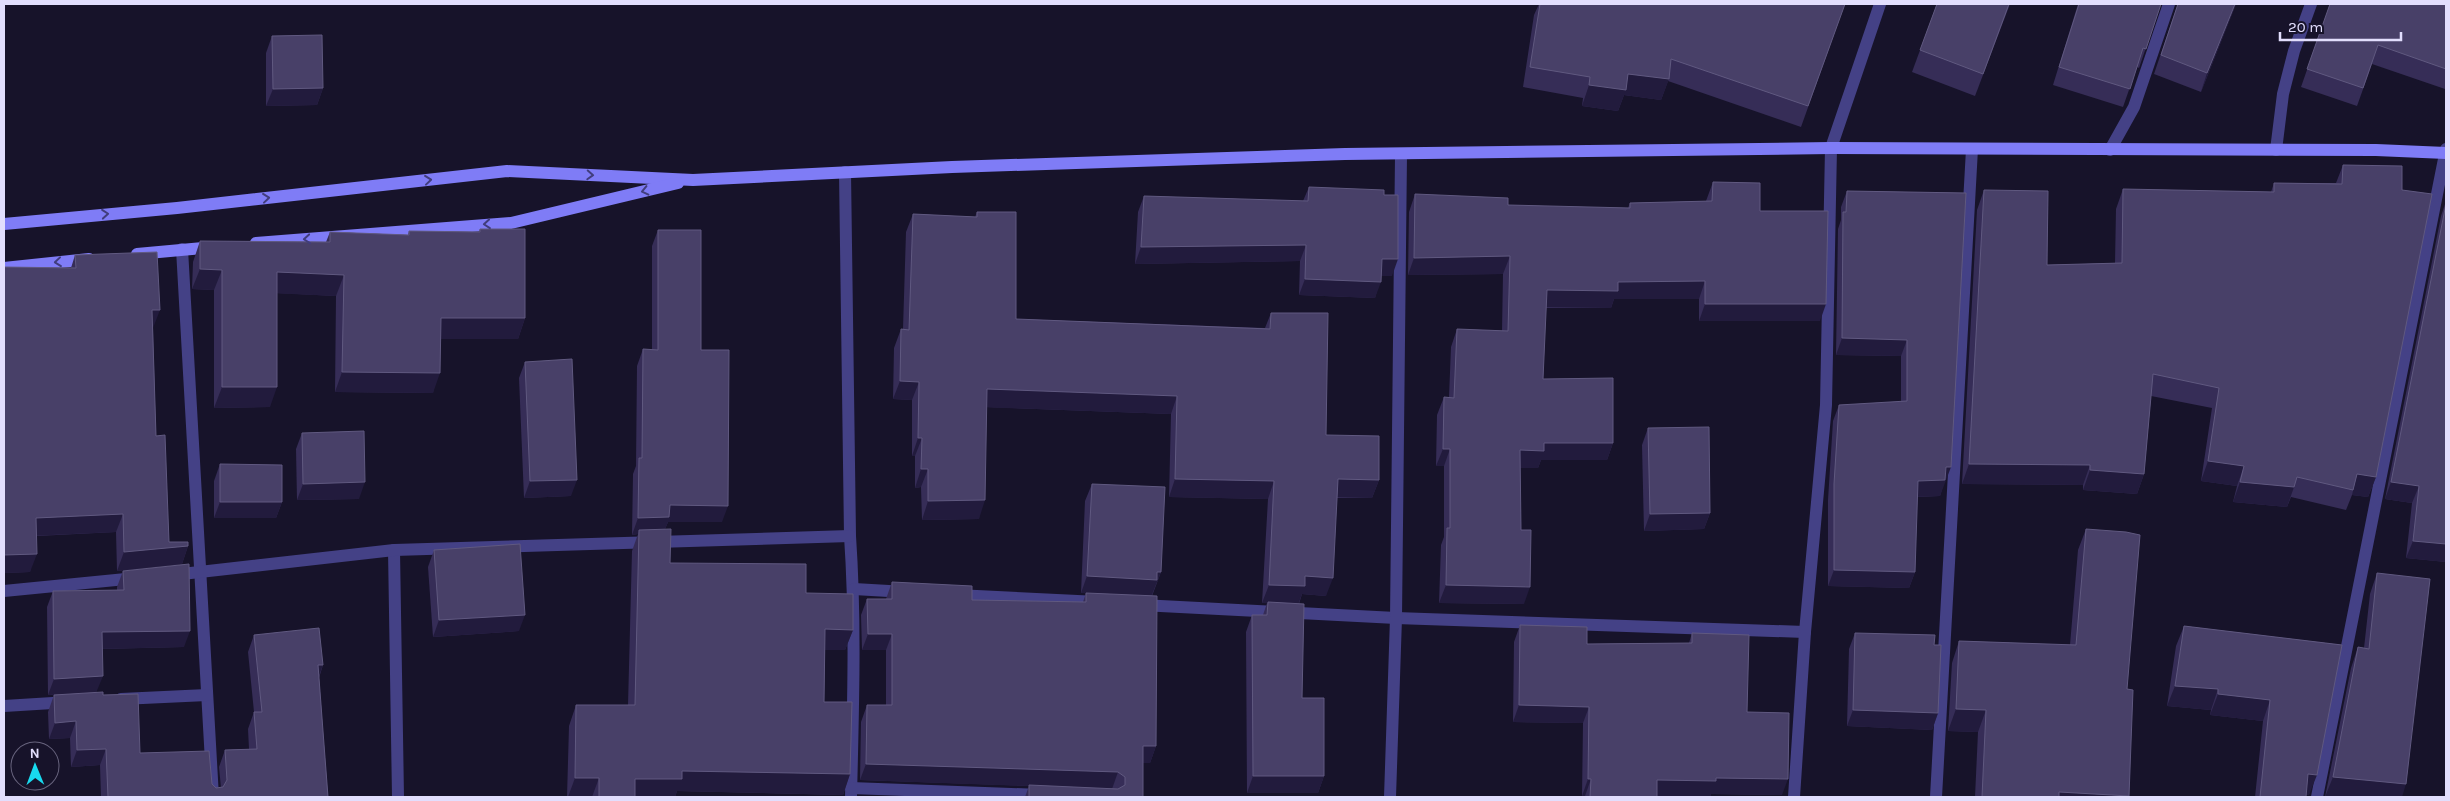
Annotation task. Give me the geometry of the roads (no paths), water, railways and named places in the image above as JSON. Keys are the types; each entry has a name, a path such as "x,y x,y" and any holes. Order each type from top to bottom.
{"street":[{"path":"1794,797 1805,632 1826,405 1831,148 1880,4"},
{"path":"2110,150 2134,107 2169,4"},
{"path":"2276,150 2283,94 2294,51 2311,4"},
{"path":"4,224 507,171 693,180 845,172 1335,154 1400,155 1831,148 2446,152 2317,797"},
{"path":"1936,797 1972,149"},
{"path":"1390,797 1396,618 1400,155"},
{"path":"845,172 850,536 854,589 854,697 851,793 1054,795"},
{"path":"122,255 511,222 693,180"},
{"path":"182,249 213,797"},
{"path":"4,268 102,258"},
{"path":"4,591 200,572 394,550 850,536"},
{"path":"394,550 398,797"},
{"path":"854,589 923,593"},
{"path":"943,594 1110,603"},
{"path":"1130,604 1396,618 1805,632"},
{"path":"110,700 207,695"},
{"path":"4,706 81,702"}]}
